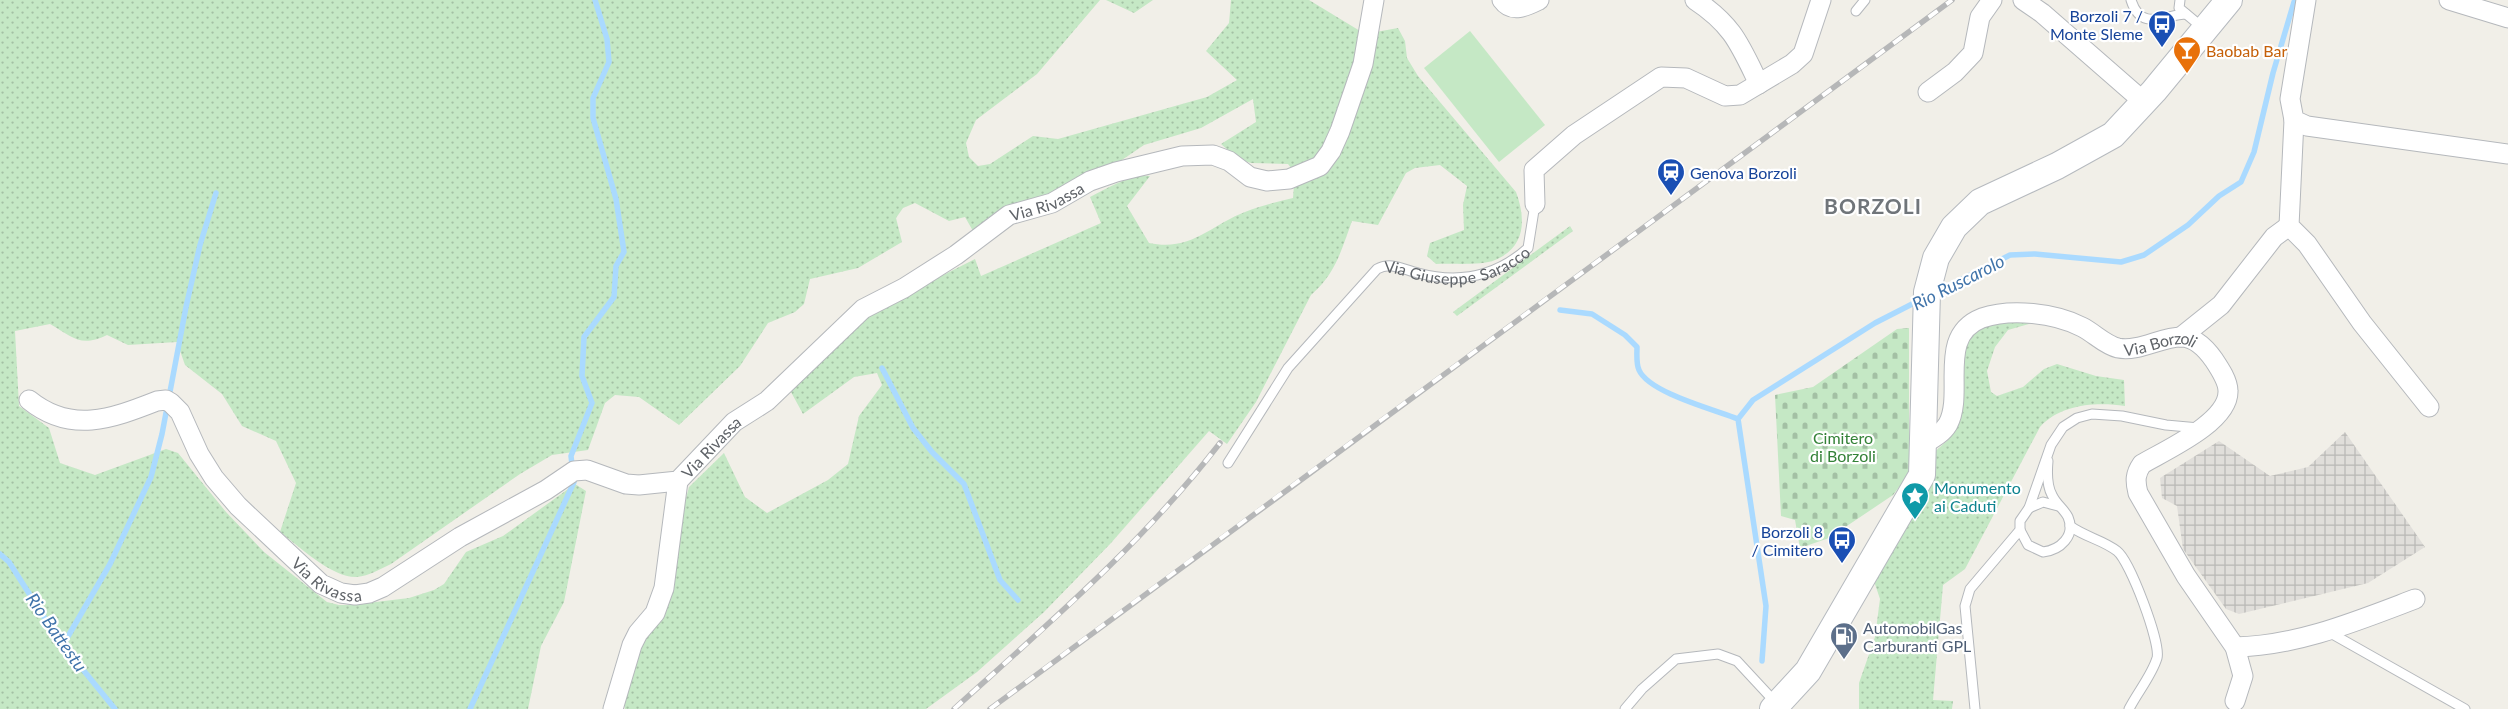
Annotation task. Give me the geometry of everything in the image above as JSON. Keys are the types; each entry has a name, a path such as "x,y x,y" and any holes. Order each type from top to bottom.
{"main road":[{"path":"1776,707 1808,671 1922,475 1927,301 1936,258 1954,227 1980,202 2056,166 2113,134 2144,102 2188,13 2229,0"}],"street":[{"name":"Via Rivassa","path":"613,709 632,645 638,633 655,613 664,588 678,481 734,422 767,401 863,309 904,288 956,255 1010,214 1052,203 1090,181 1116,172 1182,156 1213,155 1229,162 1250,177 1267,182 1289,179 1320,166 1331,151 1363,64 1374,0"},
{"path":"1502,0 1514,8 1523,8 1539,0"},
{"path":"1695,0 1715,13 1739,41 1759,84"},
{"name":"Via Giuseppe Saracco","path":"1535,204 1534,170 1540,163 1574,135 1661,77 1686,78 1725,96 1733,96 1759,84 1792,64 1803,54 1821,0"},
{"path":"1928,92 1955,72 1973,53 1980,17 1992,0"},
{"path":"2023,0 2042,13 2144,102"},
{"path":"2306,0 2290,99 2294,120 2289,226 2308,244 2362,323 2429,407"},
{"path":"2449,0 2508,18"},
{"path":"2294,120 2307,126 2508,154"},
{"path":"2181,337 2221,305 2274,237 2289,226"},
{"name":"Via Borzoli","path":"1922,445 1940,434 1951,418 1954,362 1958,342 1964,332 1981,319 2020,314 2070,321 2119,348 2135,347 2181,337 2192,340 2210,354 2228,389 2228,398 2224,408 2216,418 2202,428 2142,464 2136,472 2136,483 2138,493 2186,576 2235,647 2242,676 2233,705"},
{"name":"Via Rivassa","path":"29,400 64,420 82,422 103,419 166,400 180,412 199,454 214,478 238,506 322,584 342,593 355,595 369,593 383,587 460,537 546,490 574,471 587,470 626,484 639,485 678,481"},
{"path":"2235,647 2262,646 2327,631 2415,599"}],"lane":[{"path":"1856,11 1865,0"},
{"path":"2131,0 2134,8 2147,19 2158,21 2188,13"},
{"path":"2172,0 2188,13"},
{"name":"Via Giuseppe Saracco","path":"1228,463 1288,368 1377,269 1385,265 1394,266 1432,277 1486,274 1510,262 1528,248 1535,204"},
{"path":"2070,526 2065,541 2059,547 2043,552 2028,545 2020,530 2020,521 2029,508 2051,445 2063,427 2078,418 2092,414 2122,416 2166,425 2202,428"},
{"path":"2051,445 2048,482 2051,494 2058,506 2064,511 2070,526 2082,535 2113,548 2122,556 2156,641 2156,660 2129,709"},
{"path":"2029,508 2043,502 2058,506"},
{"path":"1975,709 1965,606 1966,598 1970,589 2020,530"},
{"path":"2327,631 2465,709"},
{"path":"1625,709 1642,689 1676,659 1718,654 1737,661 1776,707"}],"shaded area":[{"path":"2345,432 2425,547 2368,583 2239,614 2226,609 2183,549 2177,506 2162,498 2160,478 2219,441 2270,476 2308,467"}],"green space":[{"path":"0,0 1100,0 1037,74 976,120 966,143 969,157 978,166 990,164 1033,136 1058,139 1207,97 1237,80 1206,51 1229,23 1231,0 1309,0 1365,34 1398,28 1405,41 1407,58 1418,76 1516,192 1521,212 1521,231 1513,248 1495,260 1474,264 1436,264 1427,256 1430,243 1464,230 1463,205 1467,186 1440,165 1415,168 1406,173 1378,225 1352,221 1341,252 1332,270 1311,295 1256,402 1227,444 1209,431 1111,543 1044,612 977,672 926,709 625,709 624,705 637,650 678,528 689,487 724,453 745,497 767,513 828,480 848,464 859,416 882,385 877,373 854,377 803,414 791,392 856,323 896,299 975,259 981,276 1101,223 1090,197 1112,186 1134,177 1150,176 1127,206 1149,243 1164,245 1189,241 1245,212 1293,198 1295,173 1288,164 1251,163 1238,159 1221,144 1256,122 1253,99 1201,128 1144,145 1116,164 973,231 965,217 949,221 915,203 903,208 896,218 902,242 858,268 810,279 804,304 795,312 768,323 740,366 679,425 639,397 615,395 605,403 588,450 552,455 520,474 391,564 357,577 347,576 327,567 280,532 296,483 276,441 242,426 222,394 185,365 177,342 128,345 107,335 90,341 83,341 71,337 50,324 15,331 19,406 49,428 60,463 95,475 166,449 178,453 226,512 264,552 327,602 351,605 409,598 434,590 444,584 466,552 503,536 575,484 586,491 564,602 541,646 528,709 0,709"},
{"path":"1106,0 1153,0 1134,13"},
{"path":"1470,31 1545,125 1499,162 1424,68"},
{"path":"1570,226 1573,231 1457,316 1453,312"},
{"path":"2004,322 2036,322 2008,330 1995,347 1987,371 1991,392 1997,396 2023,387 2044,369 2057,364 2096,376 2124,380 2125,406 2102,404 2080,406 2058,413 2048,419 2040,427 1965,569 1943,585 1933,700 1953,701 1952,709 1859,709 1859,683 1875,637 1880,599 1873,578 1931,455 1949,439 1955,428 1960,358 1966,339 1979,328"},
{"name":"Cimitero di Borzoli","path":"1909,328 1909,474 1893,495 1829,538 1800,548 1795,520 1781,516 1775,395 1813,387 1897,329"}],"waterway":[{"path":"470,709 574,482 571,456 592,403 582,376 584,337 614,297 616,266 624,252 616,199 593,118 593,98 609,62 607,39 595,0"},
{"name":"Rio Ruscarolo","path":"1935,293 2010,255 2035,254 2121,262 2144,255 2188,225 2219,196 2241,182 2254,152 2273,73 2294,2"},
{"path":"63,645 110,564 151,477 162,434 186,307 200,245 216,193"},
{"name":"Rio Ruscarolo","path":"1762,661 1766,606 1738,419 1753,400 1875,323 1920,300"},
{"path":"1560,310 1592,314 1625,335 1637,347 1639,370 1645,378 1656,386 1684,400 1738,419"},
{"path":"882,368 913,428 932,452 964,484 1000,580 1018,600"},
{"name":"Rio Battestu","path":"0,554 9,562 58,639 115,709"}],"railway":[{"path":"990,709 1952,0"},
{"path":"954,709 1093,582 1159,515 1220,443"}],"place":[{"name":"Borzoli 7 / Monte Sleme","path":"2162,48"},
{"name":"Baobab Bar","path":"2187,74"},
{"name":"Genova Borzoli","path":"1671,196"},
{"name":"Monumento ai Caduti","path":"1915,520"},
{"name":"Borzoli 8 / Cimitero","path":"1842,564"},
{"name":"AutomobilGas Carburanti GPL","path":"1844,660"}],"district":[{"name":"BORZOLI","path":"1873,205"}]}
